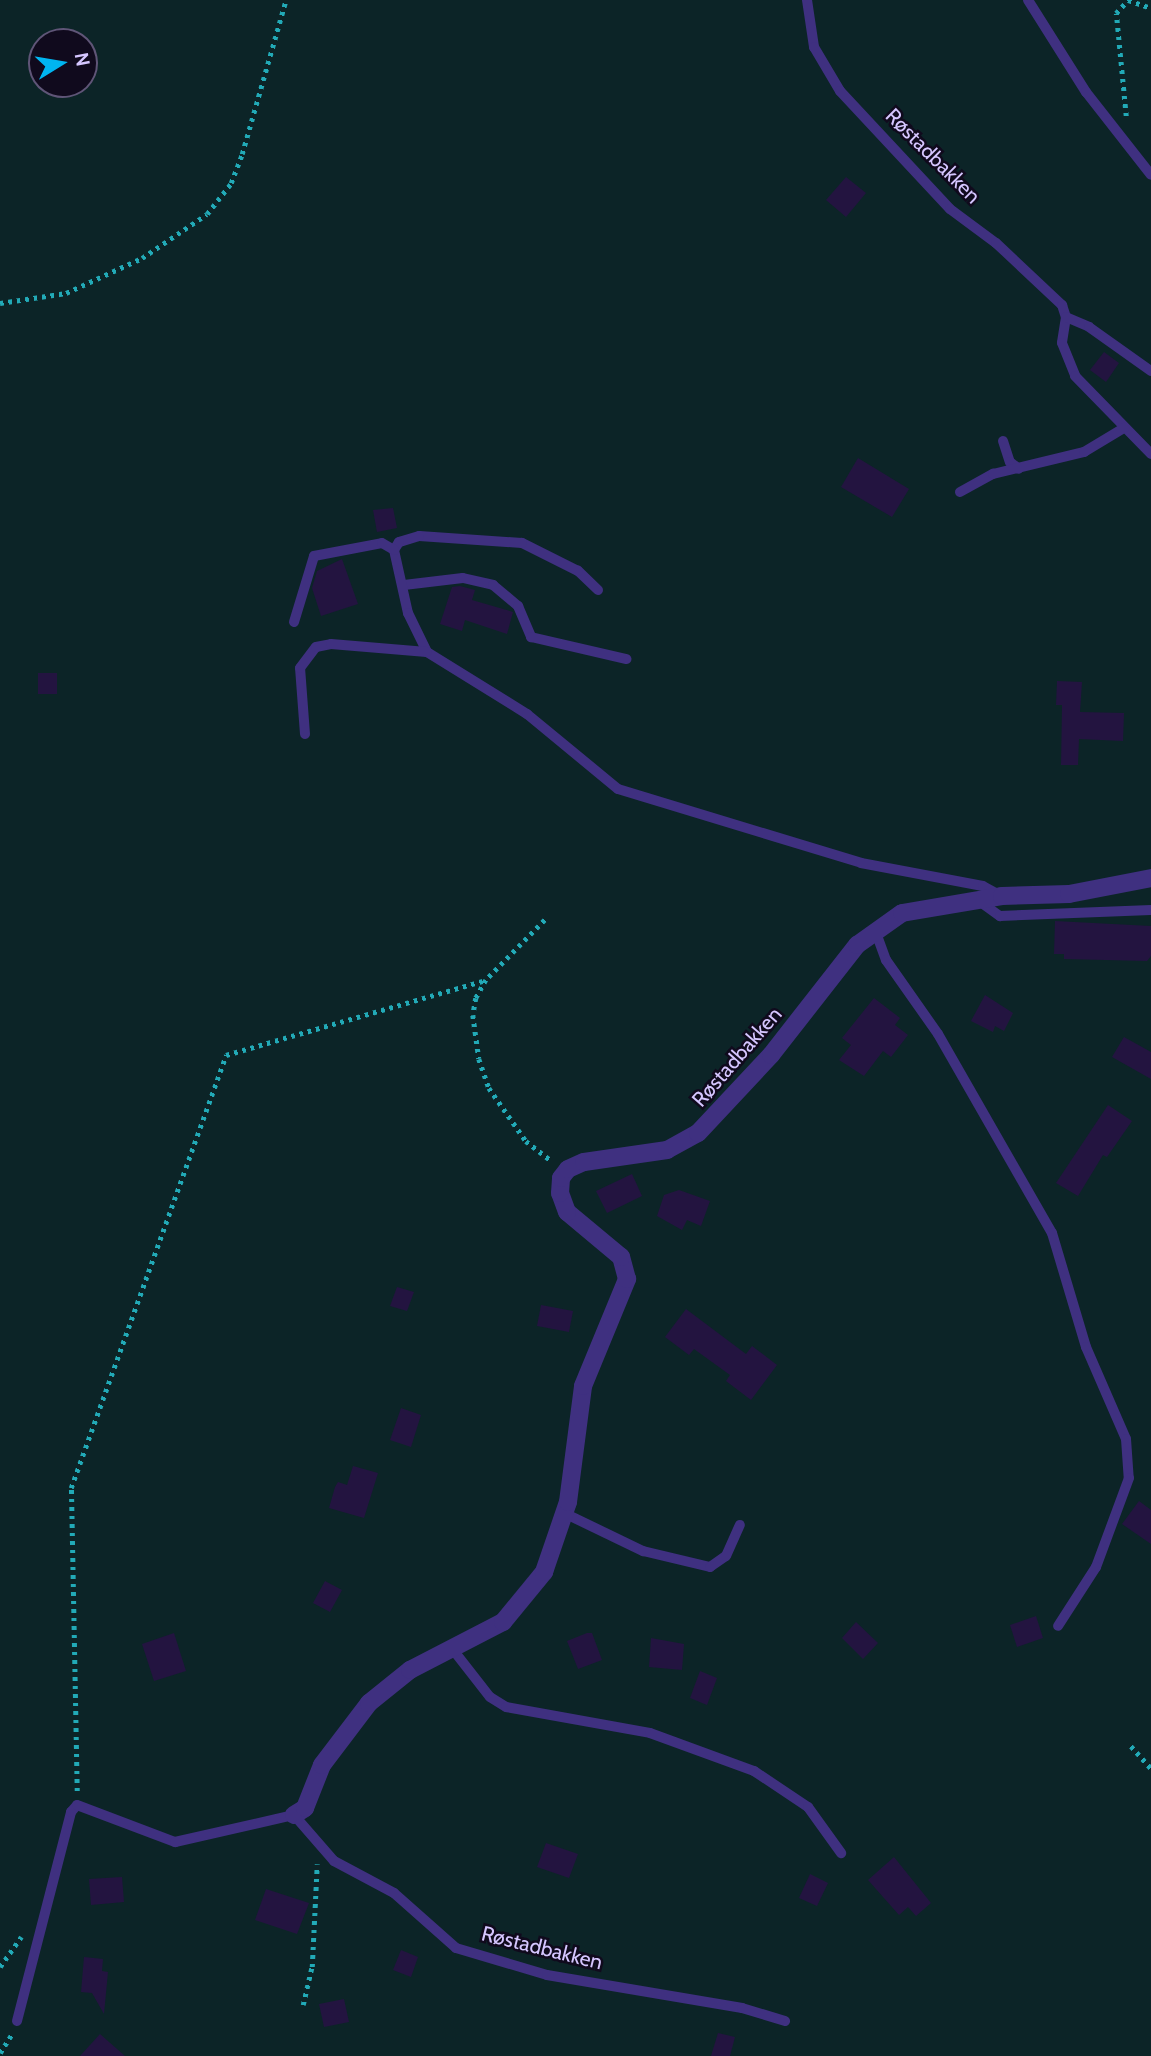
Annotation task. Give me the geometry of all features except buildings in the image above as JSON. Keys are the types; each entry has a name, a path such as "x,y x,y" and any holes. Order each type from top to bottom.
{"street":[{"name":"Røstadbakken","path":"568,1169 584,1162 667,1150 698,1133 771,1055 845,959 874,930 915,908 1002,896 1069,894 1151,878"},
{"path":"293,1815 305,1808 322,1765 369,1703 410,1670 454,1651 503,1622 522,1603 544,1572 564,1513 583,1386 628,1279 621,1257 567,1212 560,1193 561,1178 568,1169"}],"lane":[{"name":"Røstadbakken","path":"807,0 814,47 840,91 950,209 1050,291 1066,317 1089,327 1151,371"},
{"path":"1028,0 1086,92 1151,175"},
{"path":"1066,317 1062,343 1075,376 1151,454"},
{"path":"960,492 993,474 1073,456 1125,428"},
{"path":"1003,441 1010,462 1019,468"},
{"path":"394,550 399,542 419,536 522,543 578,571 598,590"},
{"path":"294,622 314,556 382,543 394,550 404,585 408,613 427,652"},
{"path":"404,585 463,578 493,584 518,606 531,637 626,659"},
{"name":"Røstadbakken","path":"305,734 299,676 303,659 316,647 331,644 427,652 527,714 605,781 630,794 861,863 983,886 1002,896"},
{"path":"979,901 1000,916 1151,910"},
{"path":"874,930 886,961 938,1034 1052,1233 1086,1347 1126,1439 1129,1478 1096,1567 1058,1626"},
{"path":"564,1513 643,1551 710,1567 726,1556 740,1525"},
{"path":"454,1651 490,1697 506,1707 649,1733 763,1776 808,1807 841,1853"},
{"path":"16,2021 71,1812 78,1805 175,1842 293,1815"},
{"name":"Røstadbakken","path":"293,1815 321,1848 357,1875 394,1893 456,1948 482,1958 590,1984 742,2008 785,2021"}],"path":[{"path":"0,303 66,293 142,258 207,214 231,183 242,155 286,0"},
{"path":"1127,145 1124,63 1116,13 1128,0 1151,8"},
{"path":"545,920 486,980 476,998 473,1015 479,1059 489,1088 526,1141 568,1169"},
{"path":"78,1805 71,1488 226,1055 486,980"},
{"path":"1132,1746 1151,1768"},
{"path":"303,2005 312,1968 314,1873 321,1848"},
{"path":"7,2048 7,2056"}],"green space":[{"path":"0,0 1151,0 1151,2056 0,2056"}]}
